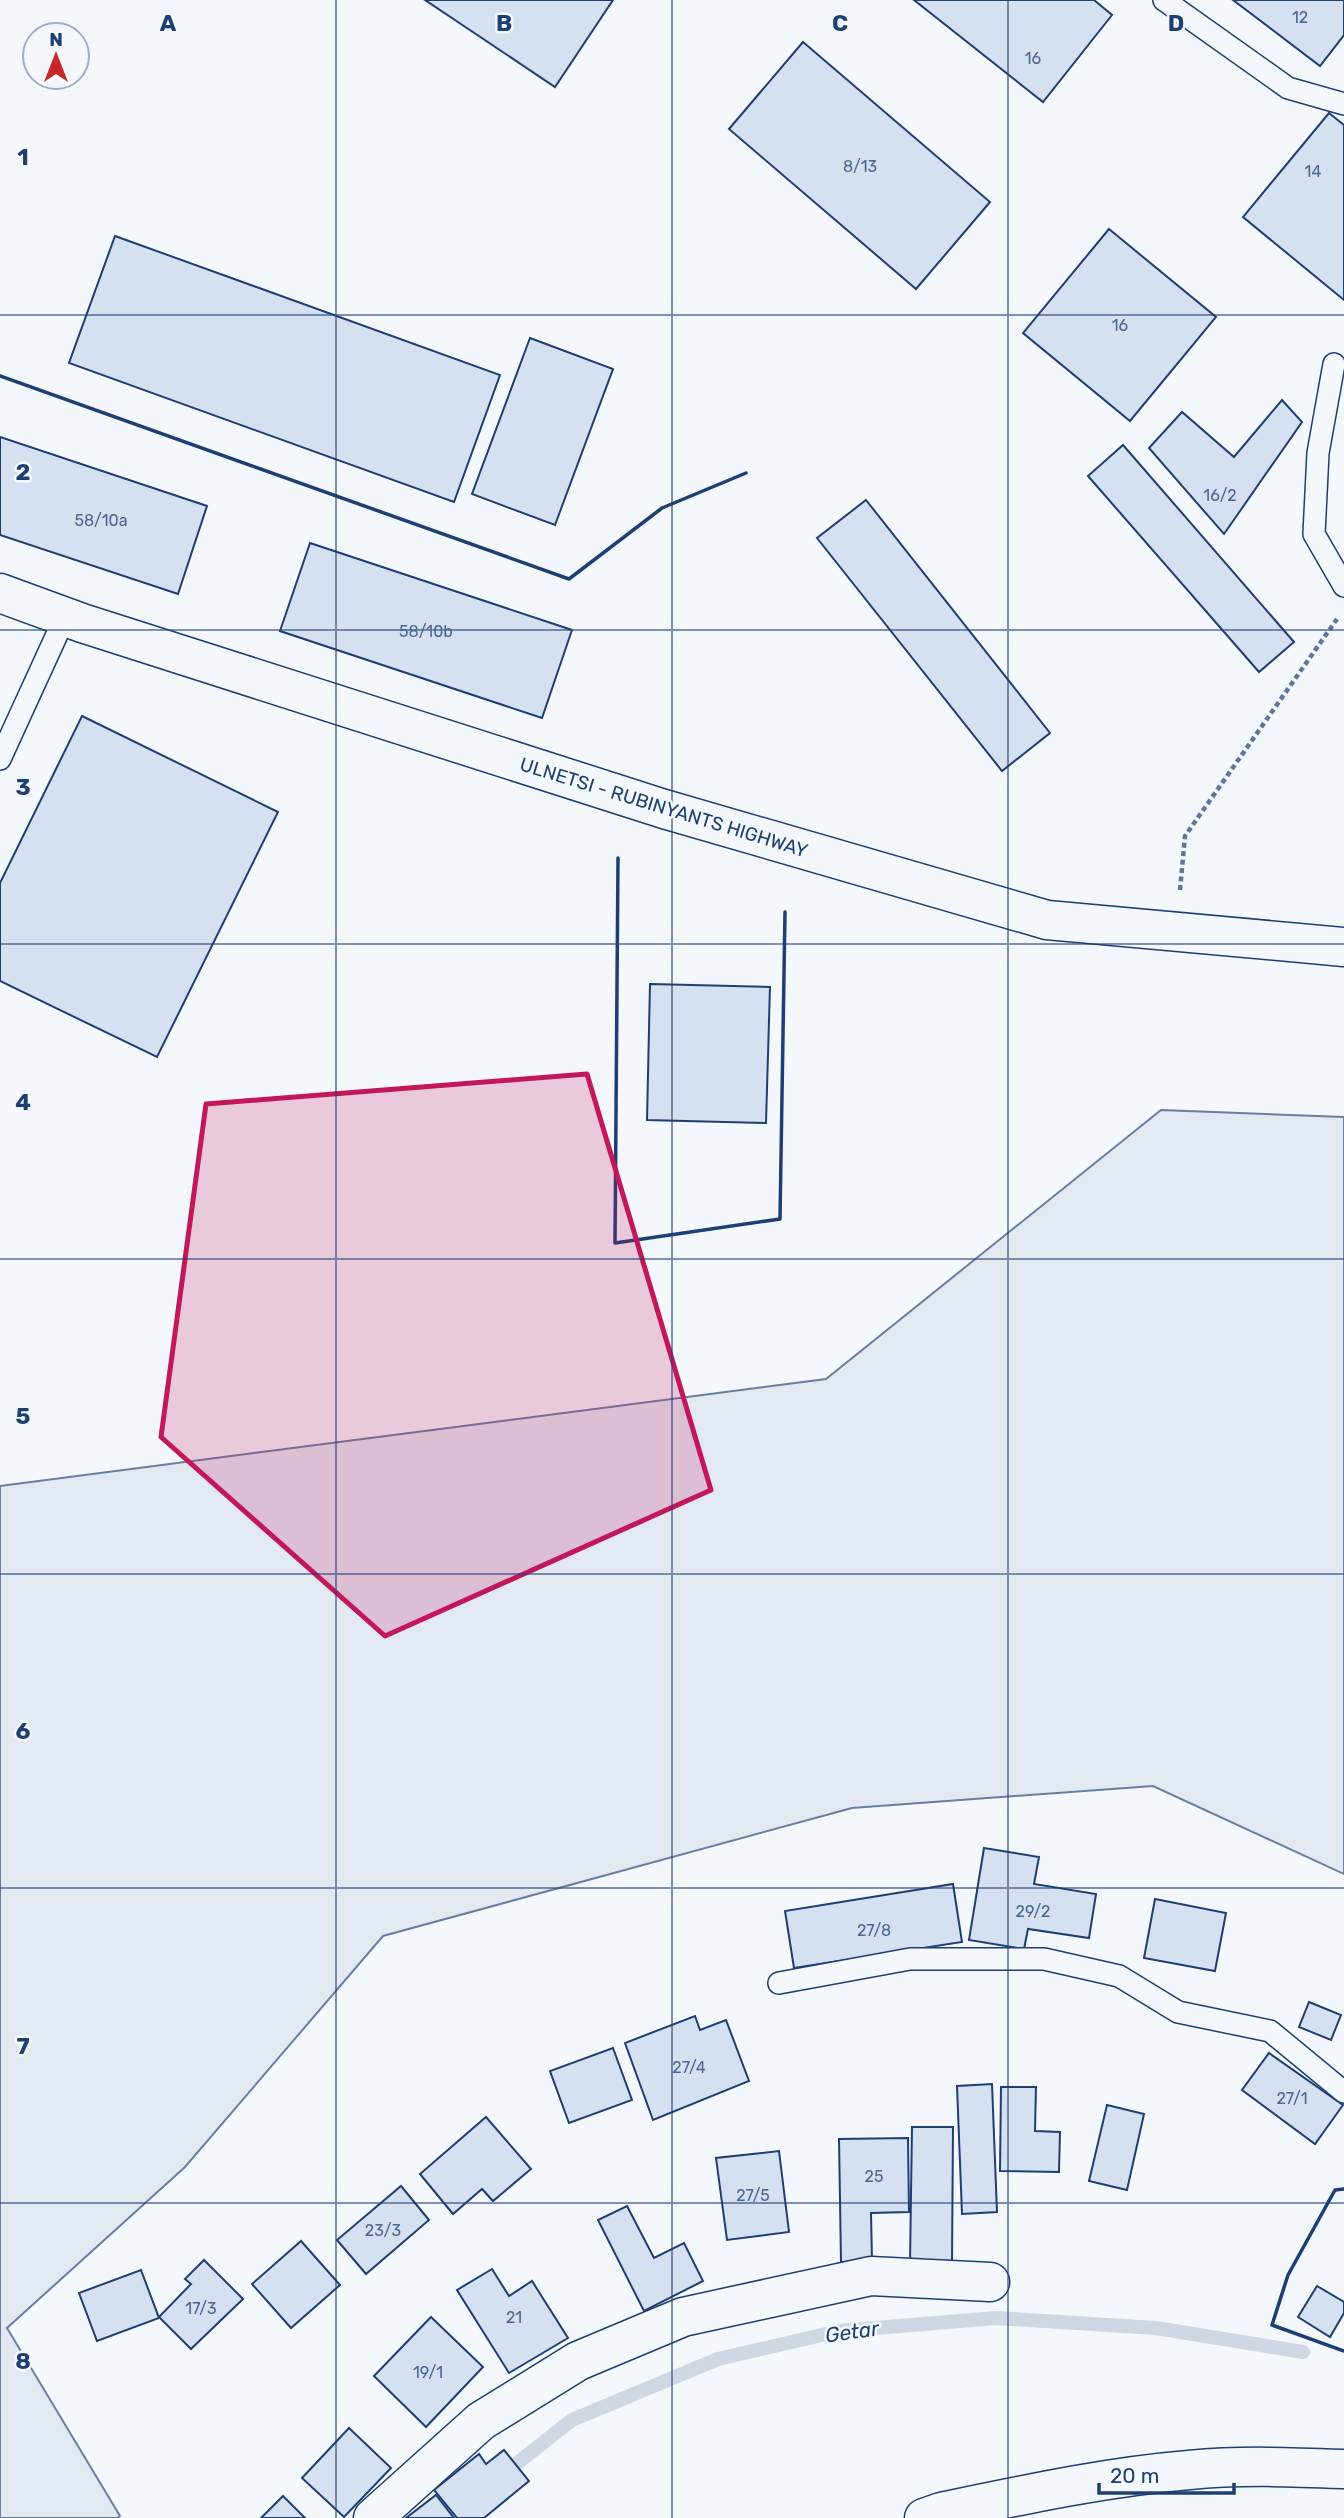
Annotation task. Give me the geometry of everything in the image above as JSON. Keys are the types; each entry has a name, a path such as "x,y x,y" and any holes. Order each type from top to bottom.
{"main road":[{"name":"ULNETSI - RUBINYANTS HIGHWAY","path":"0,593 65,617 664,809 1047,920 1344,947"},
{"path":"373,2518 481,2421 578,2361 683,2316 871,2276 990,2282"},
{"path":"924,2518 964,2507 1102,2480 1178,2471 1272,2466 1344,2469"}],"lane":[{"path":"1164,0 1288,88 1344,104"},
{"path":"1334,364 1318,453 1314,534 1344,586"},
{"path":"0,759 65,617"},
{"path":"779,1983 910,1959 1044,1959 1119,1976 1178,2012 1270,2031 1344,2092"}],"path":[{"path":"1176,933 1185,836 1344,610"}],"highlighted area":[{"path":"587,1074 711,1490 385,1636 161,1437 206,1104"}],"shaded area":[{"path":"1161,1110 1344,1117 1344,1874 1153,1786 852,1808 383,1936 185,2167 7,2328 120,2516 0,2518 0,1486 826,1379"}],"building":[{"path":"425,0 613,0 555,87"},
{"path":"914,0 1094,0 1112,15 1043,102"},
{"path":"1233,0 1344,0 1344,35 1320,66"},
{"path":"803,42 990,202 916,289 729,129"},
{"path":"1329,113 1344,125 1344,300 1243,217"},
{"path":"1109,229 1216,317 1130,421 1023,333"},
{"path":"115,236 500,375 454,502 69,363"},
{"path":"530,338 613,369 555,525 472,494"},
{"path":"1282,400 1302,422 1224,534 1149,448 1182,412 1234,457"},
{"path":"0,437 207,506 178,594 0,535"},
{"path":"1123,445 1294,642 1259,672 1088,476"},
{"path":"866,500 1050,733 1002,771 817,538"},
{"path":"310,543 572,630 542,718 280,631"},
{"path":"82,716 278,812 157,1057 0,981 0,883"},
{"path":"650,984 770,987 766,1123 647,1120"},
{"path":"984,1848 1039,1857 1034,1884 1096,1894 1089,1938 1028,1929 1024,1949 969,1940"},
{"path":"953,1884 962,1942 794,1968 785,1911"},
{"path":"1155,1899 1226,1913 1215,1971 1144,1958"},
{"path":"1309,2002 1341,2015 1331,2040 1299,2027"},
{"path":"695,2016 700,2030 726,2020 749,2081 653,2120 625,2043"},
{"path":"613,2048 632,2100 569,2123 550,2071"},
{"path":"1269,2053 1343,2105 1315,2144 1242,2090"},
{"path":"992,2084 997,2212 962,2214 957,2086"},
{"path":"1001,2087 1036,2087 1035,2131 1060,2132 1059,2172 1000,2171"},
{"path":"1107,2105 1144,2114 1127,2190 1089,2181"},
{"path":"486,2117 531,2169 493,2201 482,2189 453,2214 420,2174"},
{"path":"912,2127 953,2127 952,2262 910,2262"},
{"path":"908,2138 909,2212 871,2213 872,2261 841,2262 839,2139"},
{"path":"779,2151 789,2232 727,2240 716,2158"},
{"path":"401,2186 429,2220 366,2274 337,2240"},
{"path":"627,2206 654,2258 684,2243 703,2281 644,2311 598,2220"},
{"path":"301,2241 340,2285 291,2328 252,2284"},
{"path":"204,2260 243,2299 191,2349 159,2317 191,2284 185,2279"},
{"path":"492,2269 509,2296 532,2281 568,2338 509,2373 457,2290"},
{"path":"141,2270 159,2318 97,2341 79,2293"},
{"path":"1317,2286 1344,2302 1344,2313 1330,2337 1298,2317"},
{"path":"431,2317 483,2367 426,2427 374,2376"},
{"path":"349,2428 391,2468 344,2517 302,2478"},
{"path":"504,2450 529,2481 484,2518 457,2518 434,2490 479,2454 486,2464"},
{"path":"436,2495 454,2518 406,2518"},
{"path":"283,2496 305,2518 261,2518"}],"waterway":[{"name":"Getar","path":"502,2475 572,2420 718,2359 839,2331 996,2318 1156,2328 1303,2352"}],"wall":[{"path":"0,376 569,579 662,508 746,473"},
{"path":"618,858 615,1243 780,1219 785,912"},
{"path":"1344,2189 1335,2190 1288,2275 1272,2325 1344,2351"}]}
